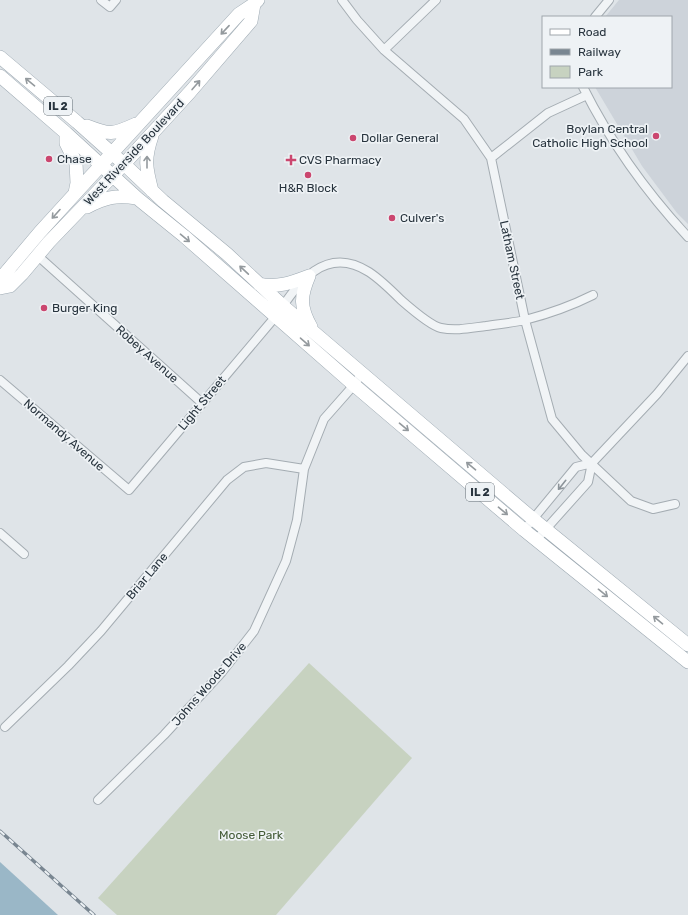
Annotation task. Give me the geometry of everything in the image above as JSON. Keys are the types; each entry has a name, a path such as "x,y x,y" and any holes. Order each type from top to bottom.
{"main road":[{"name":"West Riverside Boulevard","path":"256,2 251,21 153,133 78,211 22,274 10,286 0,288 2,278 40,232 239,14 256,2"},
{"name":"IL 2","path":"0,57 77,122 152,191 227,254 258,284 279,311 354,385 524,530 688,662"},
{"name":"IL 2","path":"0,76 66,133 137,198 279,311 315,334 533,519 688,645"},
{"path":"77,122 107,134 139,123"},
{"path":"66,133 66,143 76,162 77,183 75,193"},
{"path":"152,191 146,162 148,146 153,133"},
{"path":"78,211 101,200 114,196 137,198"},
{"path":"258,284 277,286 285,285 309,276"},
{"path":"309,276 303,292 303,311 315,334"}],"street":[{"path":"102,0 110,7 116,0"},
{"name":"Latham Street","path":"342,0 357,20 384,50 464,119 491,158 525,320 552,419 582,455 632,501 653,509 675,504"},
{"path":"384,50 413,20 436,0"},
{"path":"596,16 609,0"},
{"path":"584,88 618,146 648,189 667,214 688,237"},
{"path":"491,158 548,113 587,95"},
{"name":"Robey Avenue","path":"38,256 202,403"},
{"name":"Light Street","path":"129,490 279,311 295,289 309,276 326,264 338,262 361,268 370,273 390,288 410,308 439,328 458,330 525,320 570,306 593,295"},
{"path":"537,539 588,482 592,463 657,394 688,356"},
{"name":"Johns Woods Drive","path":"98,800 169,730 222,672 254,631 286,561 297,520 304,469 324,419 354,385 362,373"},
{"name":"Normandy Avenue","path":"0,380 129,490"},
{"name":"Briar Lane","path":"5,727 68,666 101,631 228,480 244,467 266,463 304,469"},
{"path":"524,530 576,467 592,463"},
{"path":"0,533 24,554"}],"shaded area":[{"name":"Boylan Central Catholic High School","path":"619,0 688,0 688,224 677,213 642,166 596,88 672,88 672,16 606,16"}],"green space":[{"name":"Moose Park","path":"309,663 412,758 276,915 117,915 98,898"}],"water":[{"path":"0,862 58,915 0,915"}],"railway":[{"path":"0,831 94,915"}],"place":[{"name":"Boylan Central Catholic High School","path":"656,136"},
{"name":"Dollar General","path":"353,138"},
{"name":"Chase","path":"49,159"},
{"name":"CVS Pharmacy","path":"291,160"},
{"name":"H&R Block","path":"308,175"},
{"name":"Culver's","path":"392,218"},
{"name":"Burger King","path":"44,308"}]}
